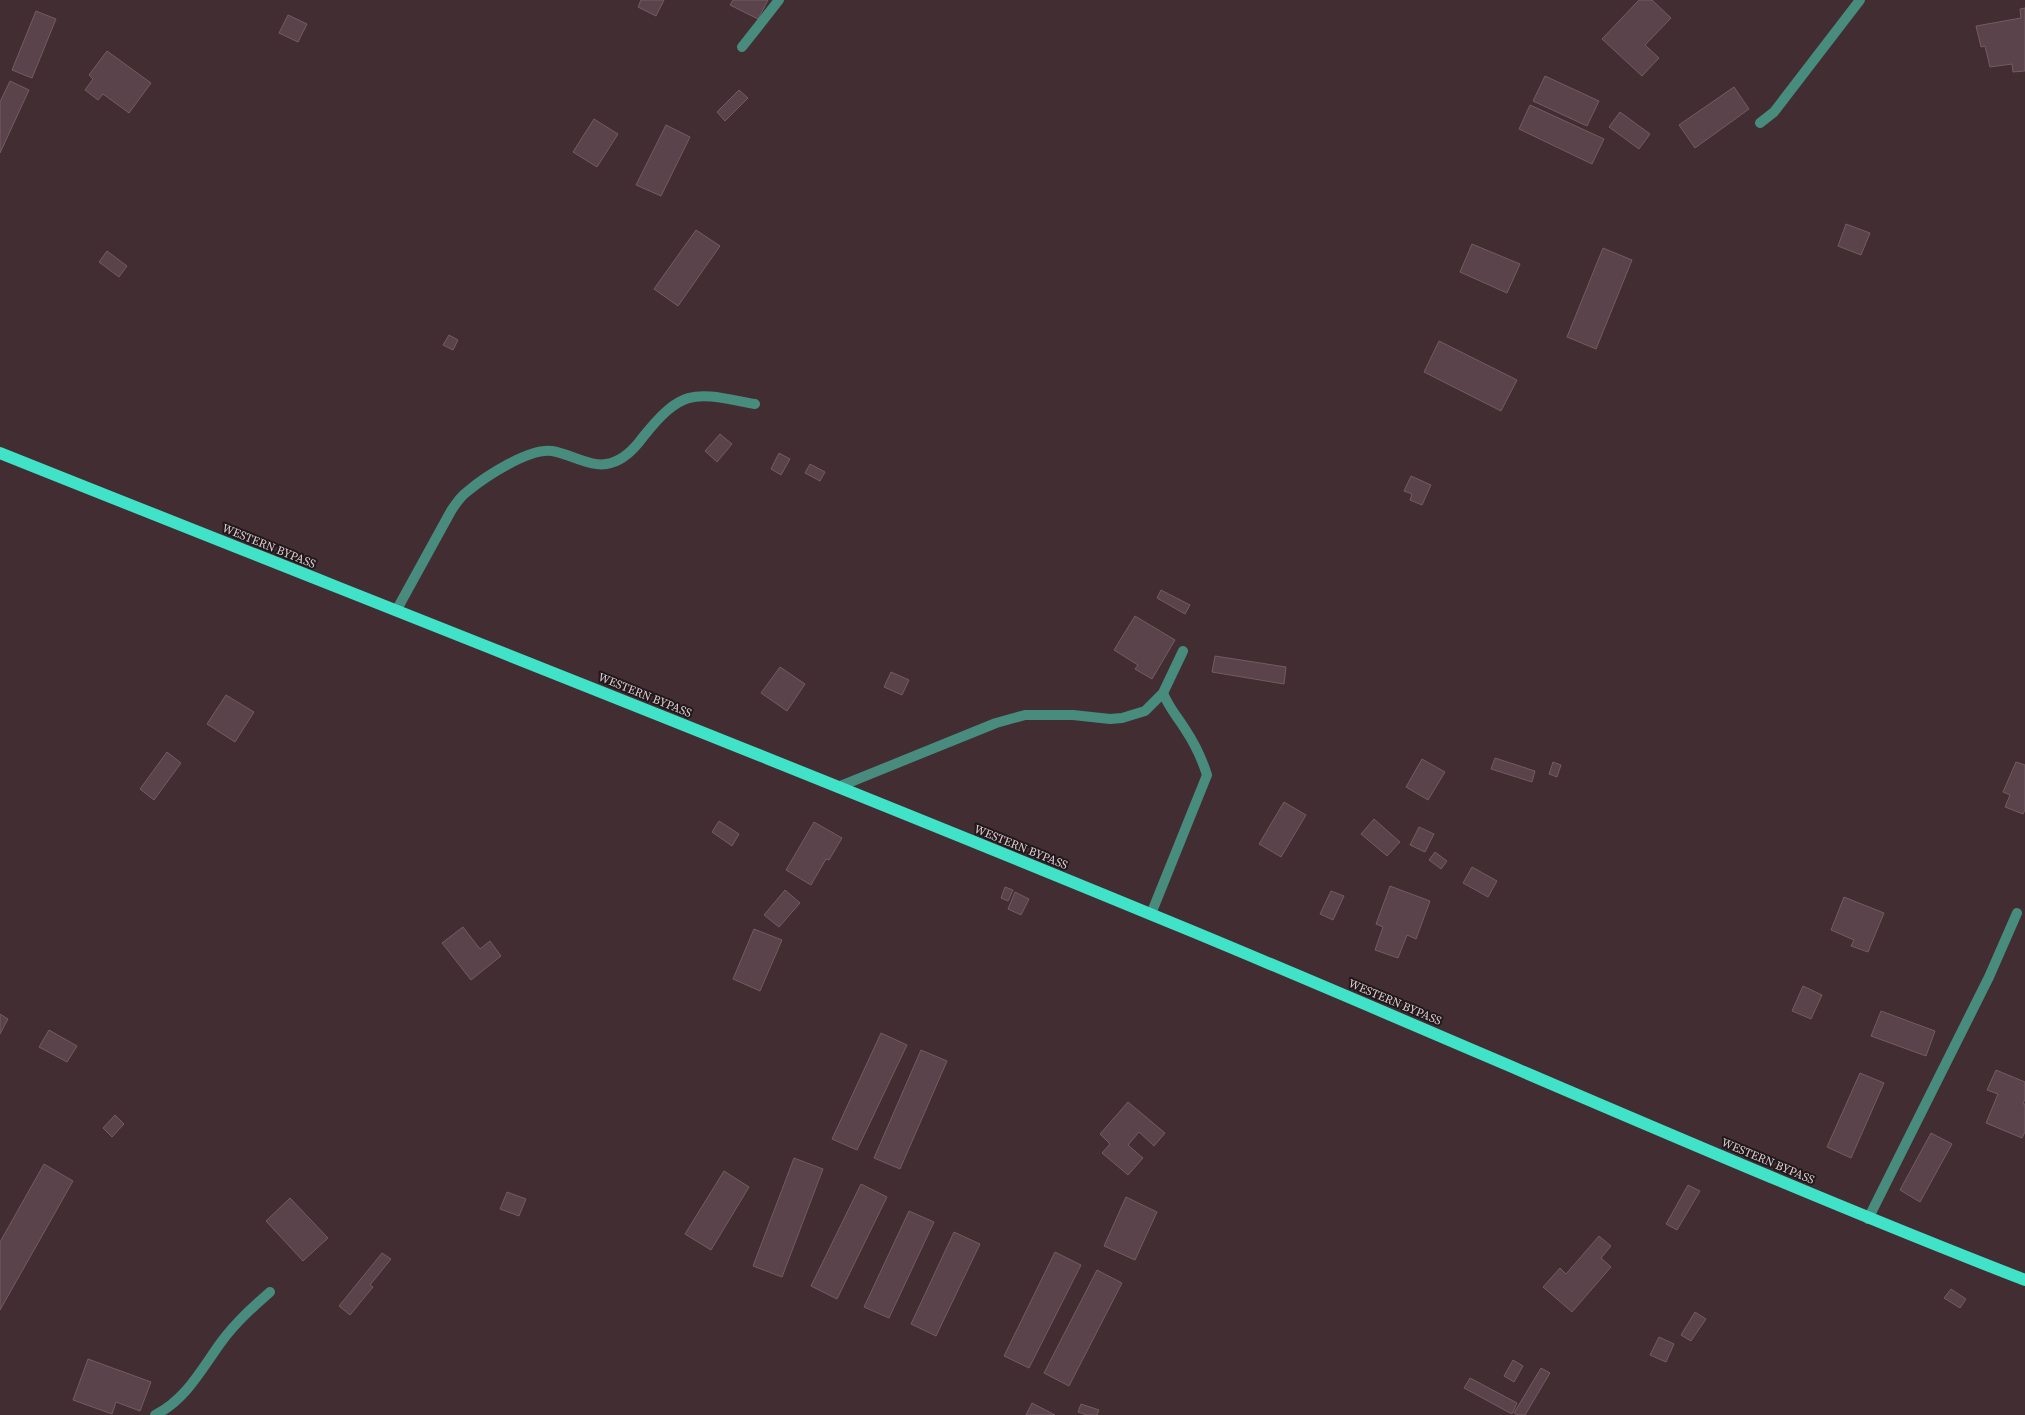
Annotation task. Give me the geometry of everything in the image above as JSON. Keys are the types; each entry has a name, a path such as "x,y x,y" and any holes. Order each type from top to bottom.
{"main road":[{"name":"WESTERN BYPASS","path":"0,453 838,787 1151,914 1868,1219 2025,1280"}],"lane":[{"path":"742,47 779,0"},
{"path":"1760,123 1774,112 1860,0"},
{"path":"396,611 451,511 459,499 483,479 521,459 542,451 552,451 596,464 611,463 629,453 664,412 681,400 693,396 710,396 755,404"},
{"path":"838,787 996,723 1025,714 1073,715 1110,719 1122,718 1145,711 1163,693 1183,651"},
{"path":"1151,914 1207,775 1201,757 1184,728 1169,709 1163,693"},
{"path":"1868,1219 1989,977 2017,913"},
{"path":"155,1415 184,1394 200,1375 231,1330 270,1292"}],"building":[{"path":"641,0 664,0 656,16 638,7"},
{"path":"733,0 768,0 758,19 730,5"},
{"path":"1639,0 1652,0 1671,18 1645,45 1659,58 1642,76 1602,39"},
{"path":"2025,8 2025,71 2013,72 2012,64 1990,67 1985,46 1981,47 1976,26 2021,18 2020,9"},
{"path":"36,11 56,19 32,78 12,70"},
{"path":"288,15 307,24 298,42 279,33"},
{"path":"107,51 151,83 129,113 103,94 98,100 85,90 93,79 89,75"},
{"path":"1545,76 1599,101 1587,126 1533,101"},
{"path":"10,81 29,90 0,153 0,102"},
{"path":"1734,87 1749,109 1695,148 1679,125"},
{"path":"739,90 748,98 725,121 717,112"},
{"path":"1530,105 1604,139 1592,164 1519,129"},
{"path":"1620,112 1650,134 1639,149 1609,127"},
{"path":"594,119 618,134 597,167 573,152"},
{"path":"666,125 690,137 661,196 636,185"},
{"path":"1846,224 1870,233 1861,255 1838,246"},
{"path":"696,230 720,246 678,306 654,289"},
{"path":"1472,244 1520,264 1507,293 1460,272"},
{"path":"1603,248 1632,260 1596,349 1567,337"},
{"path":"107,251 127,266 119,277 99,262"},
{"path":"449,335 458,340 453,350 443,345"},
{"path":"1439,341 1517,380 1501,411 1424,372"},
{"path":"720,434 732,444 717,462 705,451"},
{"path":"779,453 790,459 781,475 771,469"},
{"path":"810,464 825,472 820,481 805,473"},
{"path":"1411,476 1431,485 1422,505 1410,500 1412,494 1404,491"},
{"path":"1161,590 1190,605 1185,614 1157,598"},
{"path":"1135,616 1175,640 1152,679 1135,669 1138,665 1114,650"},
{"path":"1215,656 1286,667 1284,684 1212,672"},
{"path":"780,667 805,684 787,711 761,693"},
{"path":"891,672 909,680 902,695 884,687"},
{"path":"226,695 254,712 235,742 207,724"},
{"path":"167,752 181,763 154,800 140,789"},
{"path":"1495,758 1535,771 1532,782 1491,769"},
{"path":"1422,759 1445,772 1428,800 1406,787"},
{"path":"1553,762 1561,765 1557,777 1549,774"},
{"path":"2016,762 2025,765 2025,810 2023,814 2005,807 2010,795 2003,792"},
{"path":"1284,802 1306,815 1281,857 1259,844"},
{"path":"1374,819 1400,842 1387,856 1361,834"},
{"path":"719,821 739,834 732,846 712,832"},
{"path":"814,822 842,838 829,860 826,859 811,885 786,870"},
{"path":"1419,827 1434,834 1425,852 1410,845"},
{"path":"1435,852 1447,861 1441,869 1429,860"},
{"path":"1472,867 1497,881 1488,897 1463,883"},
{"path":"1390,886 1430,901 1416,939 1407,935 1398,958 1375,950 1383,927 1376,924"},
{"path":"1005,887 1013,890 1008,901 1001,898"},
{"path":"785,890 800,903 779,927 764,915"},
{"path":"1331,891 1344,896 1333,920 1320,914"},
{"path":"1015,892 1029,899 1021,915 1008,909"},
{"path":"1844,897 1884,913 1868,952 1851,946 1854,940 1831,930"},
{"path":"463,927 480,949 490,941 501,956 471,980 442,943"},
{"path":"754,929 782,940 760,991 733,979"},
{"path":"1803,986 1822,995 1811,1019 1792,1011"},
{"path":"1881,1011 1935,1031 1926,1056 1871,1036"},
{"path":"0,1014 8,1019 0,1034"},
{"path":"49,1030 77,1046 67,1062 39,1047"},
{"path":"881,1033 907,1045 857,1150 832,1139"},
{"path":"921,1050 947,1061 900,1169 874,1158"},
{"path":"1996,1070 2025,1082 2025,1099 2023,1104 2025,1104 2025,1132 2022,1138 1986,1123 1998,1094 1987,1090"},
{"path":"1860,1073 1884,1083 1851,1158 1827,1147"},
{"path":"1128,1102 1165,1133 1154,1146 1139,1132 1128,1145 1143,1158 1128,1175 1102,1153 1110,1144 1100,1134"},
{"path":"115,1115 124,1124 112,1137 103,1128"},
{"path":"1931,1133 1952,1144 1920,1202 1900,1190"},
{"path":"794,1158 823,1169 782,1277 753,1266"},
{"path":"44,1164 73,1181 0,1310 0,1242"},
{"path":"724,1171 749,1187 711,1250 685,1234"},
{"path":"861,1184 887,1197 837,1299 811,1286"},
{"path":"1688,1185 1700,1191 1677,1230 1666,1224"},
{"path":"507,1192 526,1199 519,1216 500,1209"},
{"path":"1126,1197 1157,1212 1135,1260 1104,1246"},
{"path":"290,1198 328,1238 303,1261 266,1221"},
{"path":"909,1211 934,1222 889,1318 864,1307"},
{"path":"954,1232 980,1244 936,1336 911,1324"},
{"path":"1599,1236 1611,1246 1601,1258 1611,1267 1572,1312 1543,1287 1560,1268 1566,1274"},
{"path":"1055,1252 1081,1265 1029,1368 1004,1356"},
{"path":"382,1253 391,1259 370,1285 373,1287 350,1315 339,1306"},
{"path":"1097,1270 1122,1283 1069,1386 1044,1373"},
{"path":"1951,1289 1966,1299 1960,1308 1944,1298"},
{"path":"1695,1312 1706,1319 1691,1341 1681,1335"},
{"path":"1659,1337 1674,1344 1666,1362 1650,1355"},
{"path":"88,1359 151,1382 140,1411 116,1402 112,1414 73,1400"},
{"path":"1513,1360 1523,1366 1514,1382 1504,1376"},
{"path":"1541,1368 1550,1373 1525,1415 1514,1413"},
{"path":"1470,1378 1517,1403 1512,1414 1464,1388"},
{"path":"1032,1403 1055,1415 1026,1415"},
{"path":"1081,1404 1099,1410 1097,1415 1087,1415 1078,1412"}]}
